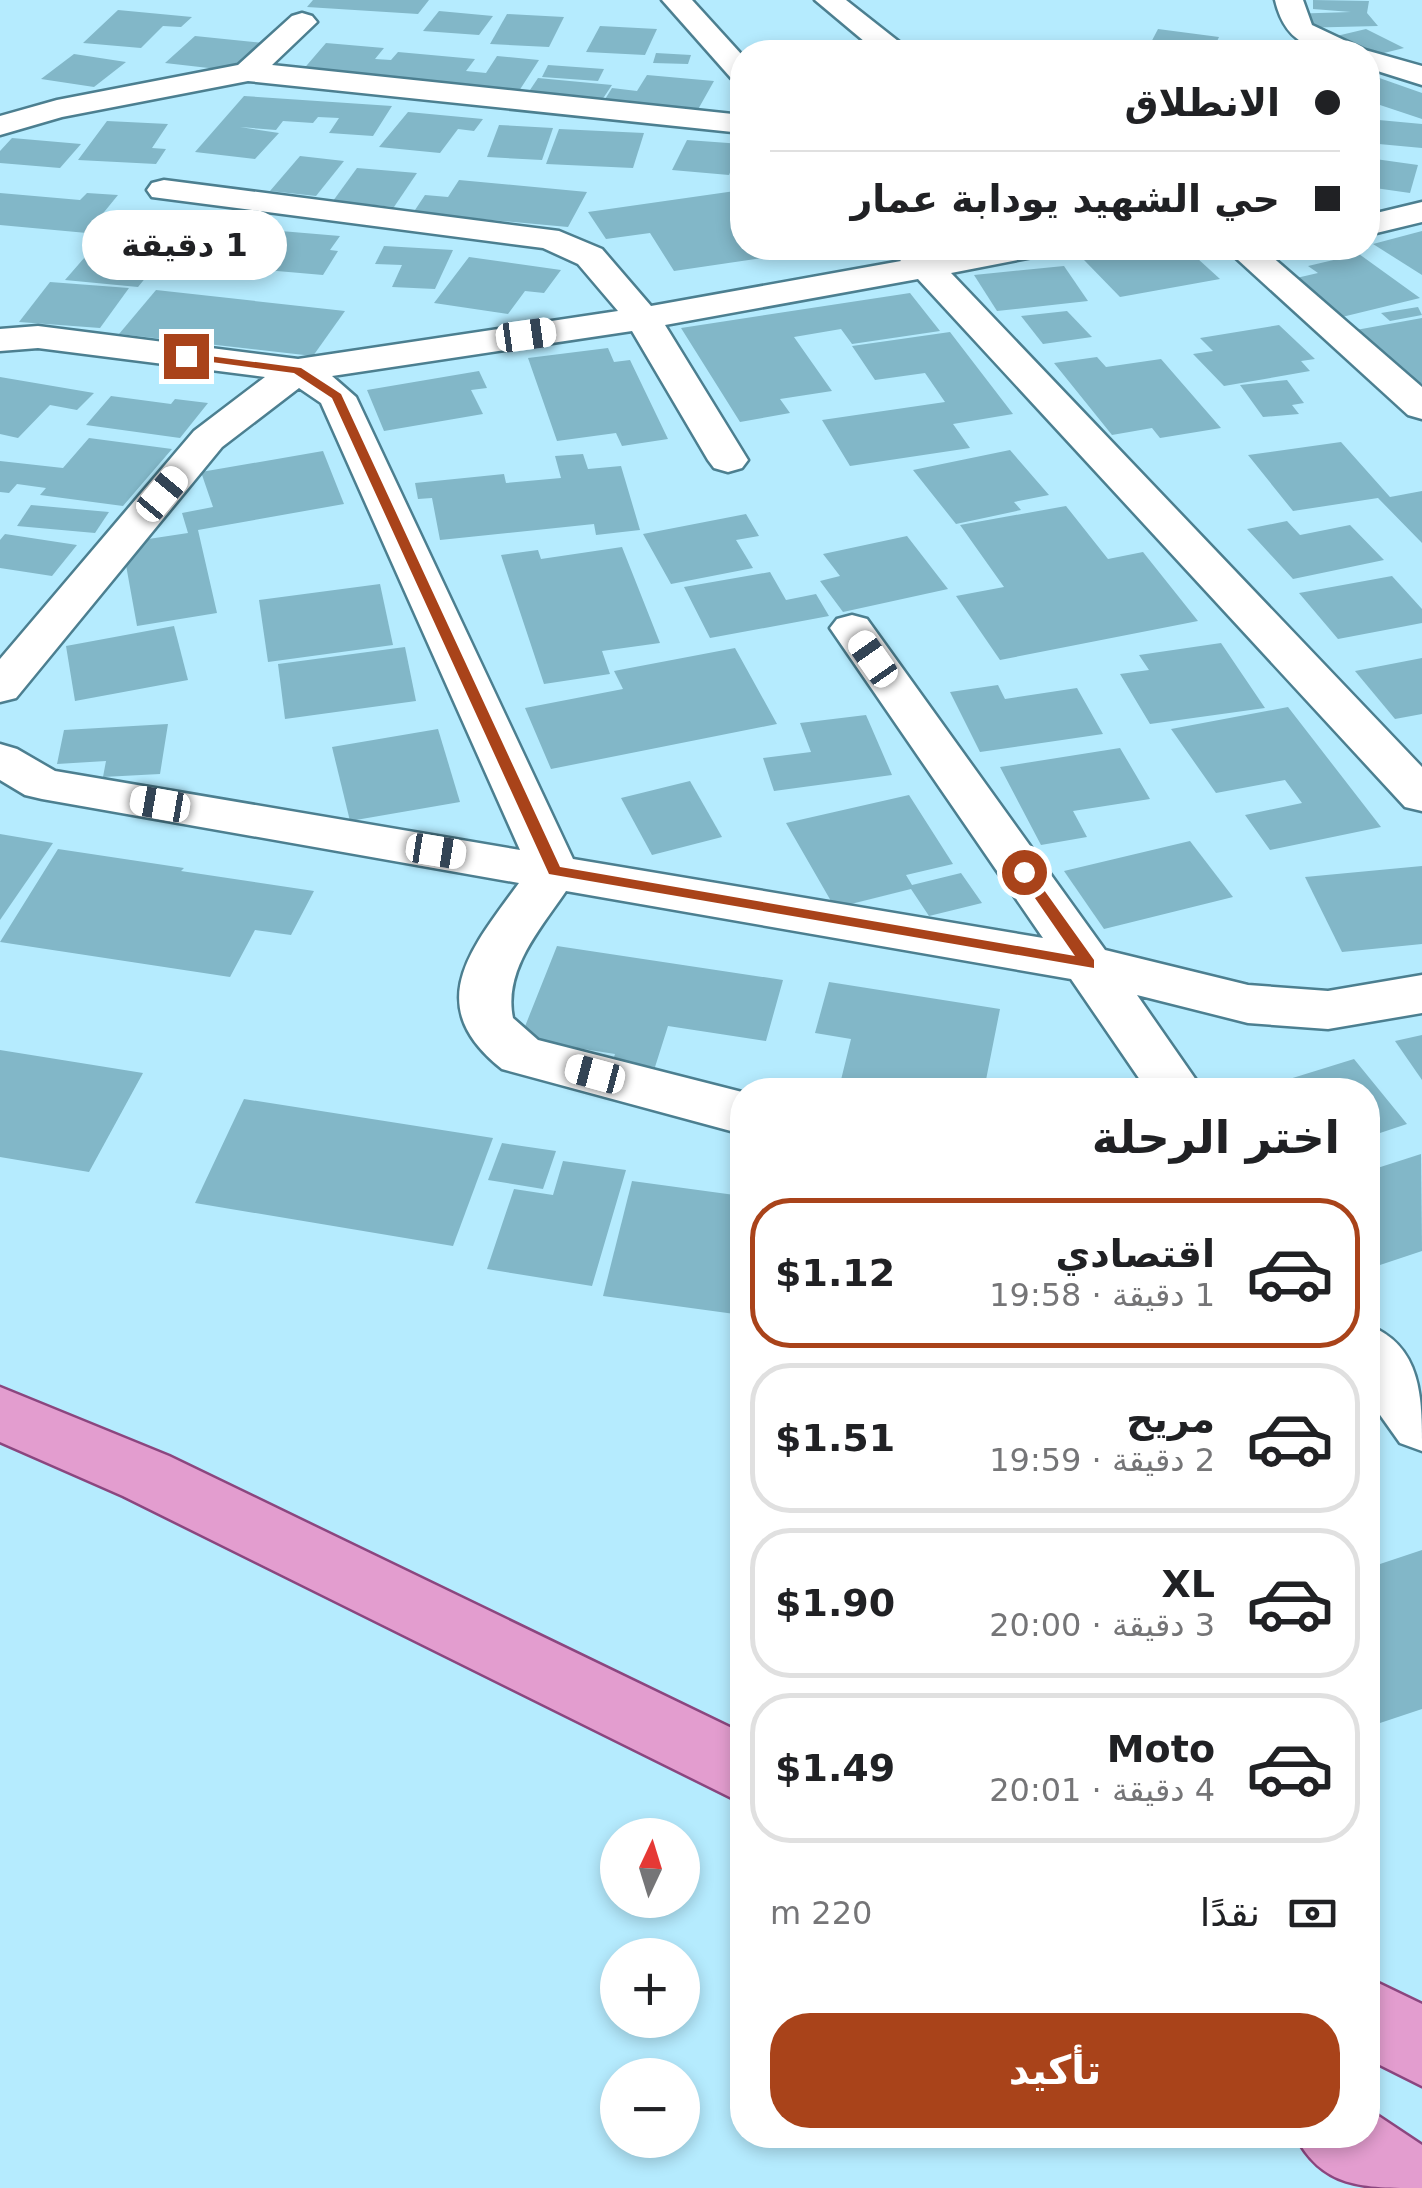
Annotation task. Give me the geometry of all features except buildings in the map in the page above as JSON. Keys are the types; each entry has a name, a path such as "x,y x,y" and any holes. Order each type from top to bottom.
{"main road":[{"path":"0,1414 146,1476 730,1763"},
{"path":"1380,2024 1422,2048"},
{"path":"1354,2148 1414,2188"}],"street":[{"path":"676,0 730,59"},
{"path":"829,0 876,40"},
{"path":"1289,0 1295,24 1323,40"},
{"path":"248,72 302,22"},
{"path":"1380,62 1422,76"},
{"path":"0,126 56,109 248,72 730,123"},
{"path":"164,190 547,238 574,246 594,260 640,319 728,460"},
{"path":"1380,222 1422,212"},
{"path":"0,688 208,439 299,380 640,319 909,260"},
{"path":"920,260 1422,796"},
{"path":"1256,260 1422,406"},
{"path":"12,347 299,380 337,396 554,871"},
{"path":"852,628 1168,1078"},
{"path":"0,758 42,784 1088,964 1248,1004 1328,1010 1422,994"},
{"path":"554,871 512,933 482,990 485,1015 494,1034 521,1054 730,1110"},
{"path":"1380,1366 1422,1424"}],"route":[{"path":"186,356 298,370 337,396 554,871 1088,964 1024,872"}]}
